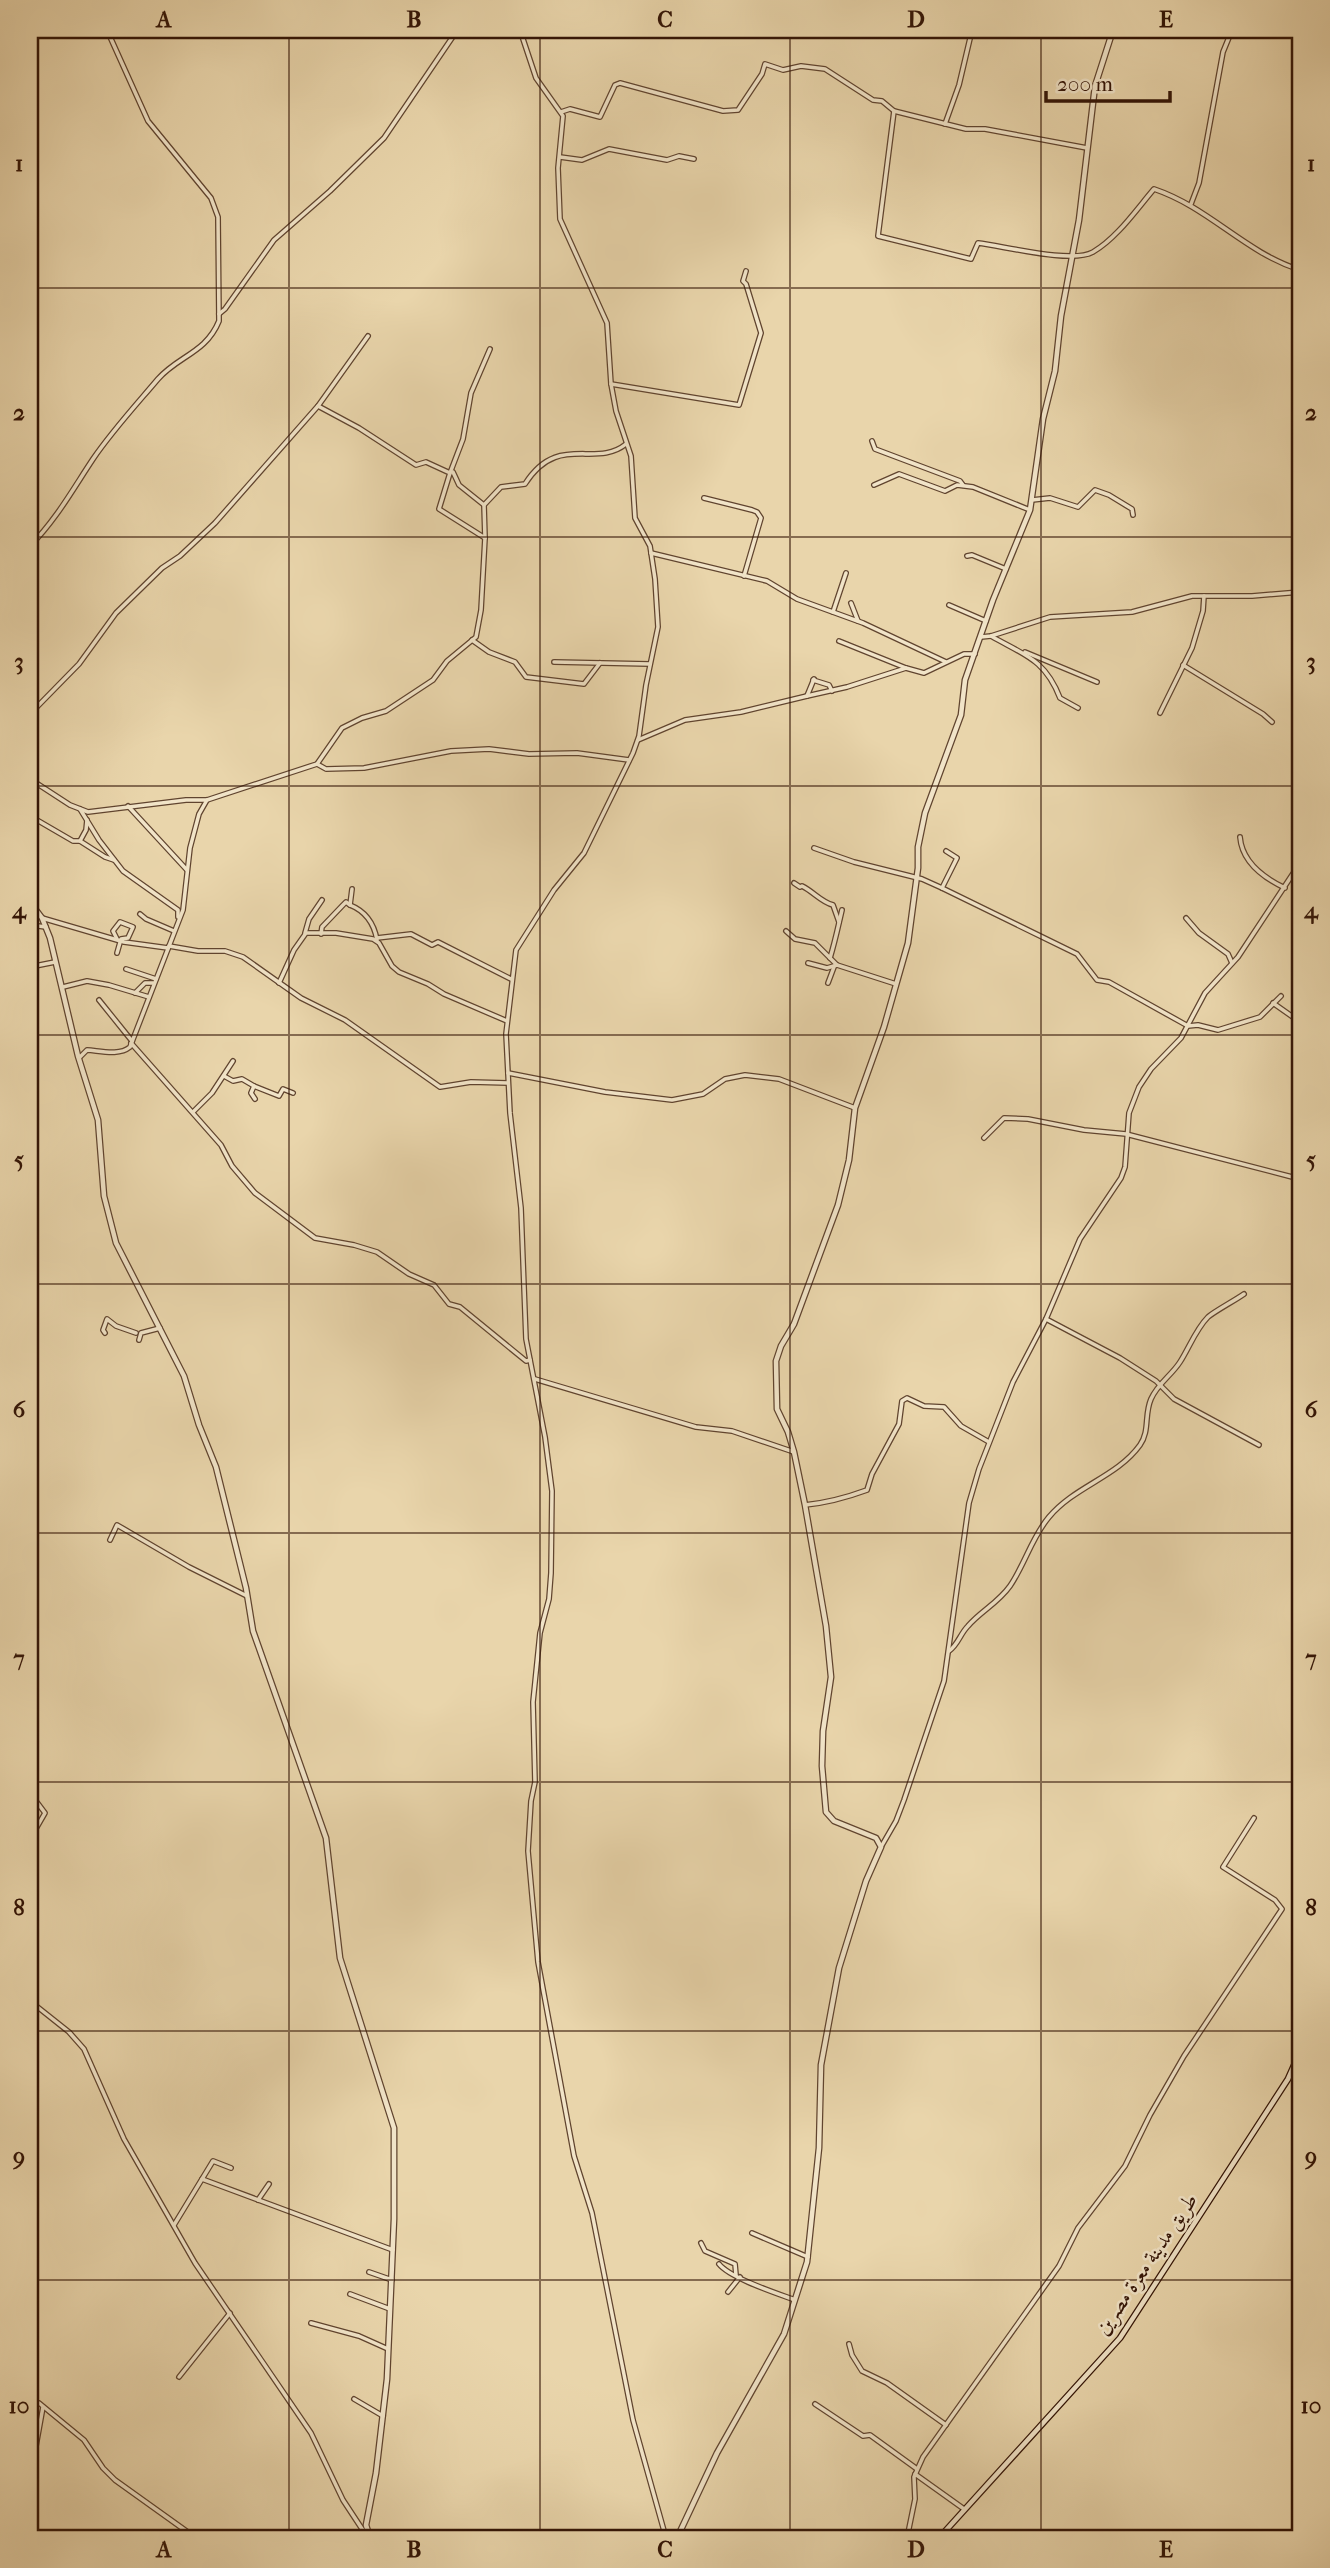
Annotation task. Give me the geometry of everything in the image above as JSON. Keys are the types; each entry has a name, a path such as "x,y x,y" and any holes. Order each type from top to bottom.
{"street":[{"path":"30,546 48,527 95,457 160,376 198,350 213,334 219,315 218,217 211,198 148,121 107,30"},
{"path":"219,315 274,240 330,191 384,138 456,32 460,30"},
{"path":"520,30 536,78 564,116 558,169 560,219 607,323 615,411 631,456 635,518 650,546 658,627 638,740 584,853 554,890 516,948 507,1021 508,1083 521,1208 526,1339 535,1379 552,1491 549,1599 540,1633 533,1702 535,1782 528,1851 538,1962 574,2156 592,2213 634,2420 666,2538"},
{"path":"945,124 959,85 972,30"},
{"path":"881,1847 876,1838 834,1821 826,1812 822,1743 831,1677 824,1613 794,1452 777,1409 776,1361 780,1346 794,1324 838,1206 849,1160 855,1108 884,1027 908,943 922,822 961,715 965,680 1030,510 1043,419 1055,371 1061,316 1073,256 1095,86 1113,30"},
{"path":"1191,205 1199,183 1223,52 1232,30"},
{"path":"561,112 570,109 600,117 615,85 620,83 723,111 738,110 762,74 765,64 783,69 801,66 825,69 894,111 945,124 1087,148"},
{"path":"894,111 878,236 971,259 978,243 1073,256 1091,254 1123,225 1154,188 1178,197 1278,263 1300,270"},
{"path":"560,157 582,160 609,149 667,160 679,156 694,159"},
{"path":"611,384 739,405 761,333 743,281 746,271"},
{"path":"30,714 79,664 116,613 162,568 180,556 215,523 318,406 368,336"},
{"path":"485,538 439,509 463,439 471,393 490,349"},
{"path":"318,406 359,428 416,465 426,462 452,473 459,485 484,505"},
{"path":"872,441 875,450 960,481 963,485"},
{"path":"30,779 70,805 88,813 128,806 207,800 317,764 342,728 362,718 386,711 433,680 447,661 476,636 481,610 484,505 502,487 525,484 539,464 568,452 603,453 619,450 627,444"},
{"path":"874,485 899,474 945,491 963,485 973,487 1030,510"},
{"path":"1032,499 1050,498 1078,507 1095,490 1132,509 1133,515"},
{"path":"704,498 752,510 761,518 744,576"},
{"path":"651,553 778,586 797,599 858,621 947,662"},
{"path":"967,556 972,555 1006,569"},
{"path":"833,612 846,573"},
{"path":"981,637 1050,617 1132,612 1192,596 1252,596 1300,592"},
{"path":"1160,713 1183,665 1203,611 1204,596"},
{"path":"851,603 858,621"},
{"path":"949,605 986,621"},
{"path":"991,636 1097,681"},
{"path":"472,640 489,652 515,662 526,677 584,684 600,663"},
{"path":"839,641 924,673 964,654 975,654"},
{"path":"1023,651 1047,673 1060,698 1078,708"},
{"path":"554,662 650,664"},
{"path":"1183,665 1272,722"},
{"path":"638,740 685,720 741,712 832,691 906,668"},
{"path":"807,696 814,679 829,685 832,691"},
{"path":"317,764 326,769 364,768 450,751 489,749 529,754 577,753 630,760"},
{"path":"78,1059 87,1050 125,1051 132,1042 183,909 190,848 199,814 207,800"},
{"path":"128,806 187,870"},
{"path":"79,807 102,845 123,871 178,911 178,922"},
{"path":"30,816 73,841 80,841 105,857 115,860"},
{"path":"80,841 86,830 86,820"},
{"path":"1240,836 1252,865 1268,880 1284,888"},
{"path":"94,849 102,845"},
{"path":"814,848 922,879 942,888 1077,954 1097,980 1109,982 1188,1026 1222,1029 1260,1017 1281,996"},
{"path":"942,888 957,858 946,850"},
{"path":"677,2538 717,2453 784,2334 808,2257 819,2148 821,2065 839,1968 866,1881 896,1821 944,1681 969,1503 989,1442 1019,1370 1046,1320 1080,1239 1121,1178 1125,1167 1129,1114 1139,1087 1151,1069 1172,1050 1205,993 1232,963 1300,863"},
{"path":"802,886 823,902 833,905 839,922"},
{"path":"350,905 352,889"},
{"path":"279,983 316,905 321,900"},
{"path":"30,902 46,928 63,987 78,1059 98,1120 104,1196 116,1243 184,1376 198,1425 216,1467 253,1631 326,1838 340,1958 394,2128 389,2350 376,2473 366,2525 369,2538"},
{"path":"321,934 322,927 346,902 364,912 377,940 398,972 507,1021"},
{"path":"830,959 842,910"},
{"path":"140,914 174,931"},
{"path":"42,918 135,944 225,951 243,957 301,998 345,1020 440,1087 471,1082 508,1083"},
{"path":"1186,918 1199,933 1228,954 1232,963"},
{"path":"117,953 118,940 113,931 120,922 134,927 128,938"},
{"path":"30,925 46,928"},
{"path":"786,931 795,939 815,943 836,966"},
{"path":"304,935 357,936 377,940 411,934 432,945 438,942 511,979"},
{"path":"118,940 128,938"},
{"path":"128,938 135,944"},
{"path":"30,967 56,962"},
{"path":"808,963 836,966 895,984"},
{"path":"828,983 836,966"},
{"path":"126,969 155,981"},
{"path":"63,987 87,981 149,997"},
{"path":"135,993 145,983 155,981"},
{"path":"99,1000 221,1145 232,1166 255,1193 315,1238 377,1252 409,1274 434,1285 449,1304 460,1307 526,1361 530,1360"},
{"path":"1273,1003 1300,1022"},
{"path":"193,1112 204,1103 233,1061"},
{"path":"508,1073 605,1092 671,1100 703,1094 725,1079 745,1075 779,1079 855,1108"},
{"path":"224,1076 233,1081 242,1079 275,1096 279,1096 283,1090 293,1093"},
{"path":"254,1086 251,1093 256,1098"},
{"path":"984,1138 998,1123 1009,1117 1126,1134 1300,1179"},
{"path":"949,1651 954,1648 968,1625 1003,1596 1048,1518 1072,1494 1115,1470 1133,1454 1145,1437 1148,1408 1159,1384 1178,1365 1206,1319 1244,1294"},
{"path":"105,1333 103,1330 107,1319 135,1334 160,1328"},
{"path":"1046,1320 1120,1358 1159,1384 1174,1399 1259,1445"},
{"path":"128,1330 128,1336"},
{"path":"139,1340 141,1333"},
{"path":"535,1379 696,1427 732,1431 794,1452"},
{"path":"805,1505 829,1502 840,1496 867,1489 872,1474 899,1424 902,1401 907,1398 924,1406 944,1406 961,1426 989,1442"},
{"path":"110,1540 117,1525 189,1567 247,1596"},
{"path":"30,1793 45,1813 30,1839"},
{"path":"906,2538 915,2500 916,2472 946,2425 1059,2266 1078,2228 1125,2166 1184,2056 1282,1909 1275,1900 1223,1867 1254,1818"},
{"path":"30,2001 69,2032 84,2049 124,2139 195,2263 311,2433 343,2500 369,2538"},
{"name":"طريق مدينة معرة مصرين","path":"939,2538 1120,2337 1288,2079 1300,2052"},
{"path":"174,2225 213,2161 231,2168"},
{"path":"202,2179 393,2250"},
{"path":"258,2200 269,2184"},
{"path":"752,2233 808,2257"},
{"path":"701,2243 705,2251 735,2264 738,2276 728,2292"},
{"path":"719,2263 720,2267 738,2276 795,2300"},
{"path":"369,2272 392,2280"},
{"path":"350,2294 390,2309"},
{"path":"179,2377 230,2313"},
{"path":"310,2323 359,2336 389,2350"},
{"path":"849,2344 850,2351 862,2371 887,2383 946,2425"},
{"path":"30,2396 84,2440 103,2468 115,2480 196,2538"},
{"path":"354,2399 383,2416"},
{"path":"30,2403 39,2403"},
{"path":"815,2404 863,2435 870,2435 964,2509"},
{"path":"36,2446 43,2407"}]}
